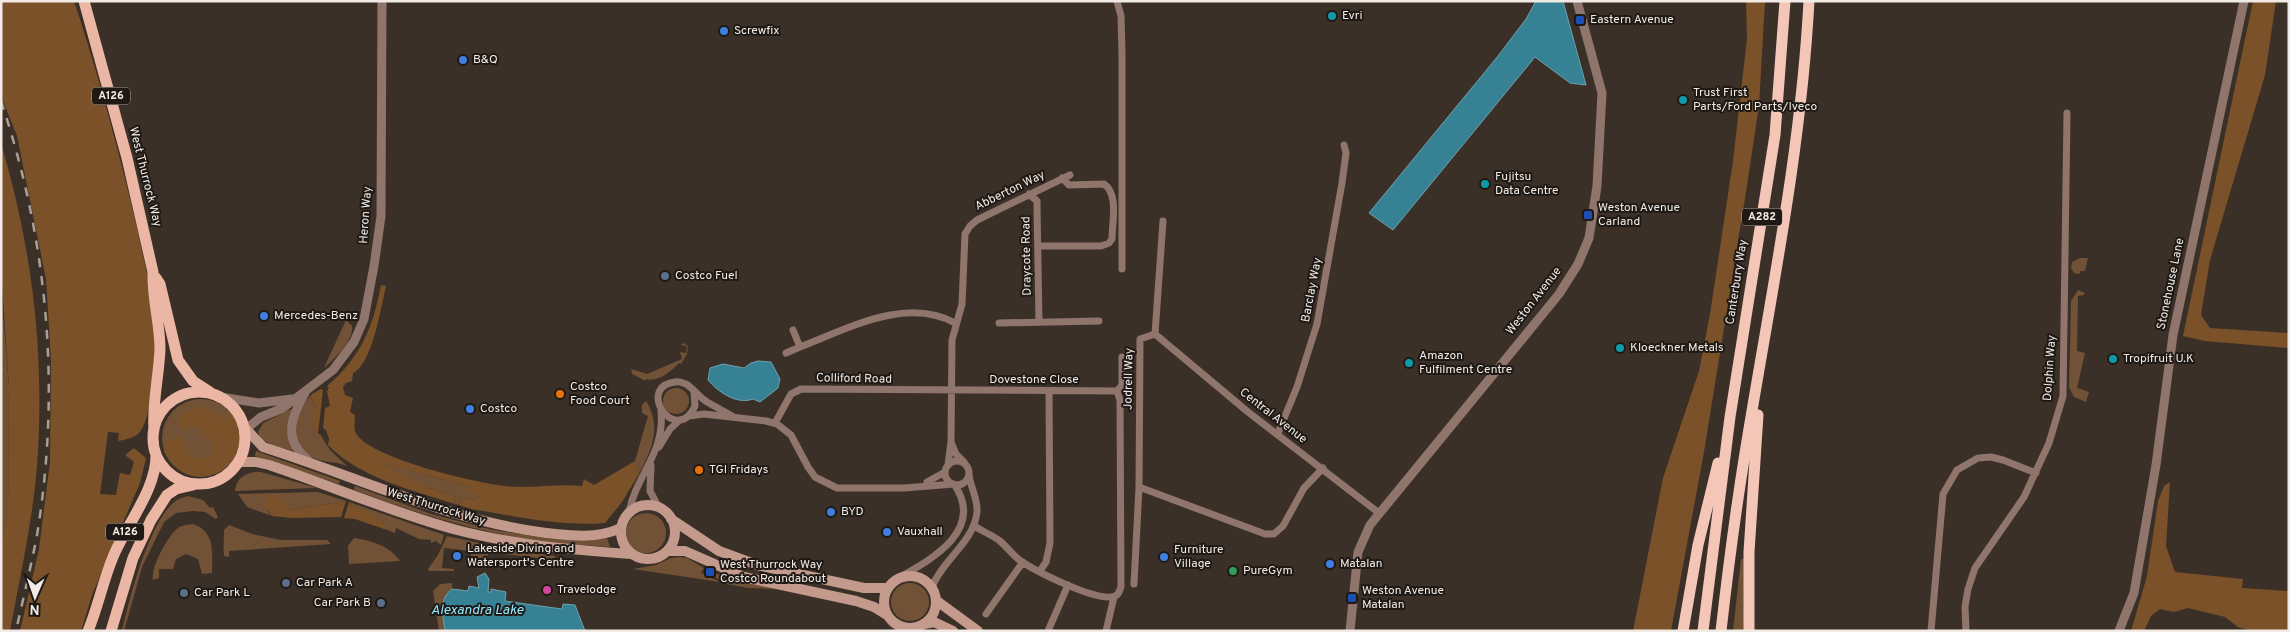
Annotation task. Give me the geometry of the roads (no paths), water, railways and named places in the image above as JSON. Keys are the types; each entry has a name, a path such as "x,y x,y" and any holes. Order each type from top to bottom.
{"highway":[{"name":"Canterbury Way","path":"1730,417 1775,134 1786,1"},
{"name":"A282","path":"1721,631 1746,446 1759,381 1799,131 1805,76 1809,1"},
{"path":"1749,631 1751,500 1757,444 1759,381"},
{"path":"1683,631 1698,545 1730,417"},
{"name":"A282","path":"1702,631 1730,417"}],"main road":[{"name":"West Thurrock Way","path":"84,1 127,158 153,272 160,347 153,413 154,430"},
{"name":"West Thurrock Way","path":"153,272 160,284 178,360 193,381 217,395"},
{"path":"193,392 217,395 231,404 239,414 246,429 244,450 239,462 233,470 207,484 194,484 180,480 167,471 156,454 154,430 161,412 173,400 193,392"},
{"name":"West Thurrock Way","path":"246,429 263,447 429,507 496,524 536,531 587,536 611,532 621,528"},
{"name":"A126","path":"88,631 113,557 152,482 156,467 156,454"},
{"name":"West Thurrock Way","path":"239,462 256,462 270,465 399,511 463,531 556,549 631,554"},
{"name":"A126","path":"112,627 134,558 150,520 167,495 176,489 194,484"},
{"path":"671,519 675,536 667,551 658,558 648,560 631,554 622,542 621,528 629,512 644,506 659,508 671,519 719,551 757,565 864,588 888,588"},
{"path":"667,551 685,551 744,577 856,601 874,607 887,615 898,628 921,627 934,622 954,631"},
{"path":"887,615 884,603 888,588 900,577 914,576 923,578 932,587 937,601 934,613 921,627"},
{"path":"937,601 978,631"},
{"name":"A126","path":"93,631 96,612"}],"street":[{"name":"Heron Way","path":"246,429 252,422 283,408 292,399 306,391 332,370 354,342 364,319 381,216 382,1"},
{"path":"1117,1 1121,16 1122,65 1122,269"},
{"name":"Weston Avenue","path":"1350,631 1360,545 1379,513 1558,294 1578,264 1589,238 1597,186 1602,93 1577,1"},
{"name":"Stonehouse Lane","path":"2119,631 2134,593 2156,464 2173,335 2244,1"},
{"name":"Dolphin Way","path":"1966,631 1965,607 1968,589 1975,568 2024,497 2050,443 2062,396 2067,113"},
{"name":"Barclay Way","path":"1278,433 1297,387 1321,309 1342,183 1346,153 1344,145"},
{"name":"Abberton Way","path":"947,468 951,442 952,340 955,323 962,304 964,241 967,230 977,220 1070,175"},
{"path":"1038,246 1101,246 1110,243 1112,239 1112,196 1110,189 1104,184 1069,185 1062,178"},
{"name":"Draycote Road","path":"1029,194 1037,201 1039,322"},
{"path":"1155,334 1162,221"},
{"path":"786,353 888,314 932,314 955,323"},
{"path":"999,323 1099,321"},
{"path":"793,330 800,347"},
{"name":"Central Avenue","path":"1155,334 1248,412 1278,433 1379,513"},
{"name":"Jodrell Way","path":"1139,488 1140,339 1155,334"},
{"path":"1106,631 1114,597 1120,589 1120,400 1117,391 1122,385 1122,357"},
{"path":"629,512 631,501 655,454 662,426 658,397 661,391 669,384 682,383 737,418"},
{"name":"Colliford Road","path":"775,423 791,394 801,390 951,391"},
{"path":"306,391 291,424 295,445 299,452 313,464"},
{"name":"Dovestone Close","path":"951,391 1117,391"},
{"path":"1040,571 1046,562 1050,543 1050,391"},
{"path":"689,416 695,406 694,392"},
{"name":"Heron Way","path":"217,395 260,403 292,399"},
{"path":"661,411 672,419 680,420"},
{"path":"655,454 670,429 680,420 689,416 704,414 775,423 791,434 808,468 815,477 829,486 860,488 962,484 969,474"},
{"path":"932,587 940,570 970,535 977,511 968,468 956,454 951,442"},
{"path":"1930,631 1943,494 1957,470 1978,458 1991,457 2036,473"},
{"path":"918,487 934,480 954,461 964,463"},
{"path":"652,462 650,491 659,508"},
{"path":"900,577 936,555 948,545 957,533 964,512 963,501 954,484 947,479 947,468"},
{"path":"1134,584 1139,488 1265,534 1274,534 1280,530 1304,488 1323,468"},
{"path":"974,526 998,540 1012,555 1040,571 1086,592 1114,597"},
{"path":"986,614 1023,562"},
{"path":"1048,631 1068,585"}],"water":[{"path":"1536,1 1563,1 1586,85 1570,83 1535,57 1393,230 1369,213 1498,56 1526,19"},
{"path":"758,361 771,362 780,379 778,388 760,402 753,399 734,399 717,389 708,380 710,368 723,364 744,368"},
{"name":"Alexandra Lake","path":"485,573 489,579 488,592 491,592 491,589 506,592 505,601 562,609 563,604 575,605 585,631 445,631 442,608 448,593 452,589 468,591 469,586 479,588 477,577"}],"railway":[{"path":"1,101 30,207 46,316 49,370 44,480 37,535 16,631"}],"place":[{"name":"Evri","path":"1332,16"},
{"name":"Eastern Avenue","path":"1580,20"},
{"name":"Screwfix","path":"724,31"},
{"name":"B&Q","path":"463,60"},
{"name":"Trust First Parts/Ford Parts/Iveco","path":"1683,100"},
{"name":"Fujitsu Data Centre","path":"1485,184"},
{"name":"Weston Avenue Carland","path":"1588,215"},
{"name":"Costco Fuel","path":"665,276"},
{"name":"Mercedes-Benz","path":"264,316"},
{"name":"Kloeckner Metals","path":"1620,348"},
{"name":"Tropifruit U.K","path":"2113,359"},
{"name":"Amazon Fulfilment Centre","path":"1409,363"},
{"name":"Costco Food Court","path":"560,394"},
{"name":"Costco","path":"470,409"},
{"name":"TGI Fridays","path":"699,470"},
{"name":"BYD","path":"831,512"},
{"name":"Vauxhall","path":"887,532"},
{"name":"Lakeside Diving and Watersport's Centre","path":"457,556"},
{"name":"Furniture Village","path":"1164,557"},
{"name":"Matalan","path":"1330,564"},
{"name":"PureGym","path":"1233,571"},
{"name":"West Thurrock Way Costco Roundabout","path":"710,572"},
{"name":"Car Park A","path":"286,583"},
{"name":"Travelodge","path":"547,590"},
{"name":"Car Park L","path":"184,593"},
{"name":"Weston Avenue Matalan","path":"1352,598"},
{"name":"Car Park B","path":"381,603"}]}
